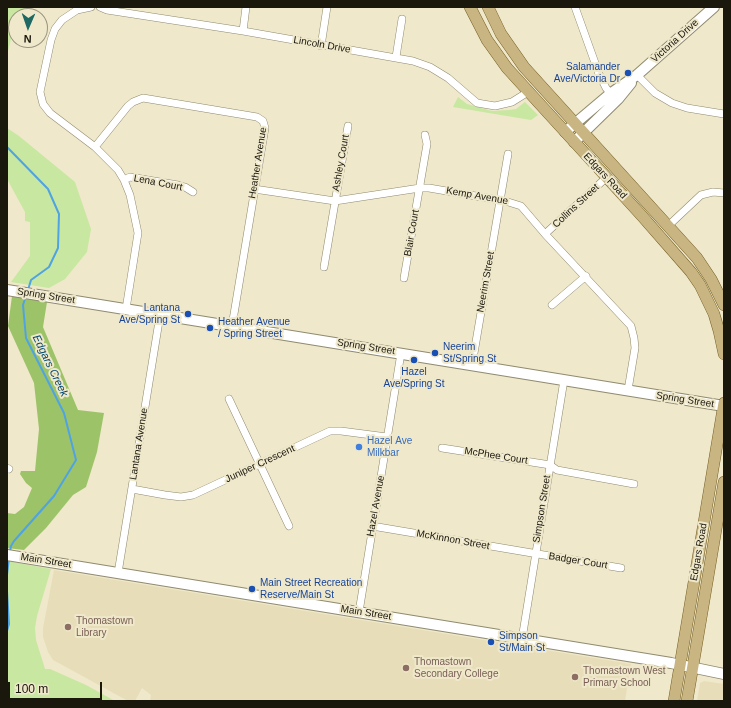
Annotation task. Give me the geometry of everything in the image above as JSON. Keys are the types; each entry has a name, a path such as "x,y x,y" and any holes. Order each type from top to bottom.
{"main road":[{"name":"Edgars Road","path":"470,7 487,40 507,68 681,260 700,285 714,314 724,354"},
{"name":"Edgars Road","path":"488,7 501,34 524,67 668,226 704,268 724,305"},
{"name":"Edgars Road","path":"674,701 724,402"},
{"name":"Edgars Road","path":"687,701 724,482"}],"street":[{"path":"91,7 77,10 62,20 55,30 51,40 40,92 43,104 50,113 95,147 118,170 124,180 133,206 138,233 126,309"},
{"name":"Lincoln Drive","path":"100,7 107,10 396,57 430,67 448,78 477,103 495,106 512,102 528,92"},
{"path":"243,31 246,7"},
{"path":"321,46 327,7"},
{"path":"575,7 602,78 614,95"},
{"name":"Victoria Drive","path":"565,132 614,95 714,7"},
{"path":"396,57 402,19"},
{"path":"637,75 655,93 672,103 687,108 724,114"},
{"name":"Victoria Drive","path":"574,142 584,134 614,95"},
{"name":"Heather Avenue","path":"95,147 128,106 138,99 150,99 257,117 264,121 265,128 232,326"},
{"name":"Ashley Court","path":"324,266 348,126"},
{"name":"Blair Court","path":"404,278 427,144 425,135"},
{"name":"Neerim Street","path":"472,365 508,154"},
{"name":"Lena Court","path":"124,180 130,177 178,185 193,192"},
{"name":"Collins Street","path":"545,234 607,178"},
{"name":"Kemp Avenue","path":"254,189 335,201 420,188 429,188 512,202 521,206 545,234 586,276 631,326 635,348 628,390"},
{"path":"668,226 701,195 713,192 724,193"},
{"path":"552,305 586,276"},
{"name":"Spring Street","path":"7,290 724,406"},
{"name":"Lantana Avenue","path":"118,573 160,315"},
{"name":"Hazel Avenue","path":"359,612 401,353"},
{"name":"Simpson Street","path":"522,639 564,380"},
{"path":"229,399 289,526"},
{"name":"Juniper Crescent","path":"132,489 181,497 193,495 330,431 341,431 387,438"},
{"name":"McPhee Court","path":"442,448 550,465 557,470 634,484"},
{"name":"McKinnon Street","path":"372,526 535,554"},
{"name":"Badger Court","path":"535,554 621,568"},
{"name":"Main Street","path":"7,555 522,639 724,674"}],"shaded area":[{"path":"54,570 631,664 625,701 150,701 151,695 142,688 135,701 128,701 53,660 48,652 43,637 43,628"},
{"path":"704,681 724,684 724,701 697,701 700,683"}],"green space":[{"path":"7,7 33,7 8,8 9,48 7,55"},
{"path":"458,97 467,104 492,111 516,109 525,102 538,115 531,120 453,107"},
{"path":"7,128 75,182 91,229 87,252 65,279 49,288 11,282 30,256 30,222 25,221 25,212 7,179"},
{"path":"12,296 47,302 43,327 78,410 104,413 97,452 86,487 73,495 46,528 24,550 7,548 7,513 15,514 24,507 32,488 26,483 20,474 21,471 35,471 39,429 34,383 8,326"},
{"path":"7,561 51,569 37,616 35,628 36,640 45,669 50,669 86,685 115,701 7,701"}],"waterway":[{"name":"Edgars Creek","path":"7,147 48,189 59,214 58,248 49,267 31,280 28,290"},
{"name":"Edgars Creek","path":"10,552 14,541 54,496 76,460 64,413 26,338 23,305 26,296"},
{"name":"Edgars Creek","path":"7,575 9,558"},
{"name":"Edgars Creek","path":"7,591 9,624 7,631"}],"place":[{"name":"Salamander Ave/Victoria Dr","path":"628,73"},
{"name":"Lantana Ave/Spring St","path":"188,314"},
{"name":"Heather Avenue / Spring Street","path":"210,328"},
{"name":"Neerim St/Spring St","path":"435,353"},
{"name":"Hazel Ave/Spring St","path":"414,360"},
{"name":"Hazel Ave Milkbar","path":"359,447"},
{"name":"Main Street Recreation Reserve/Main St","path":"252,589"},
{"name":"Thomastown Library","path":"68,627"},
{"name":"Simpson St/Main St","path":"491,642"},
{"name":"Thomastown Secondary College","path":"406,668"},
{"name":"Thomastown West Primary School","path":"575,677"}]}
